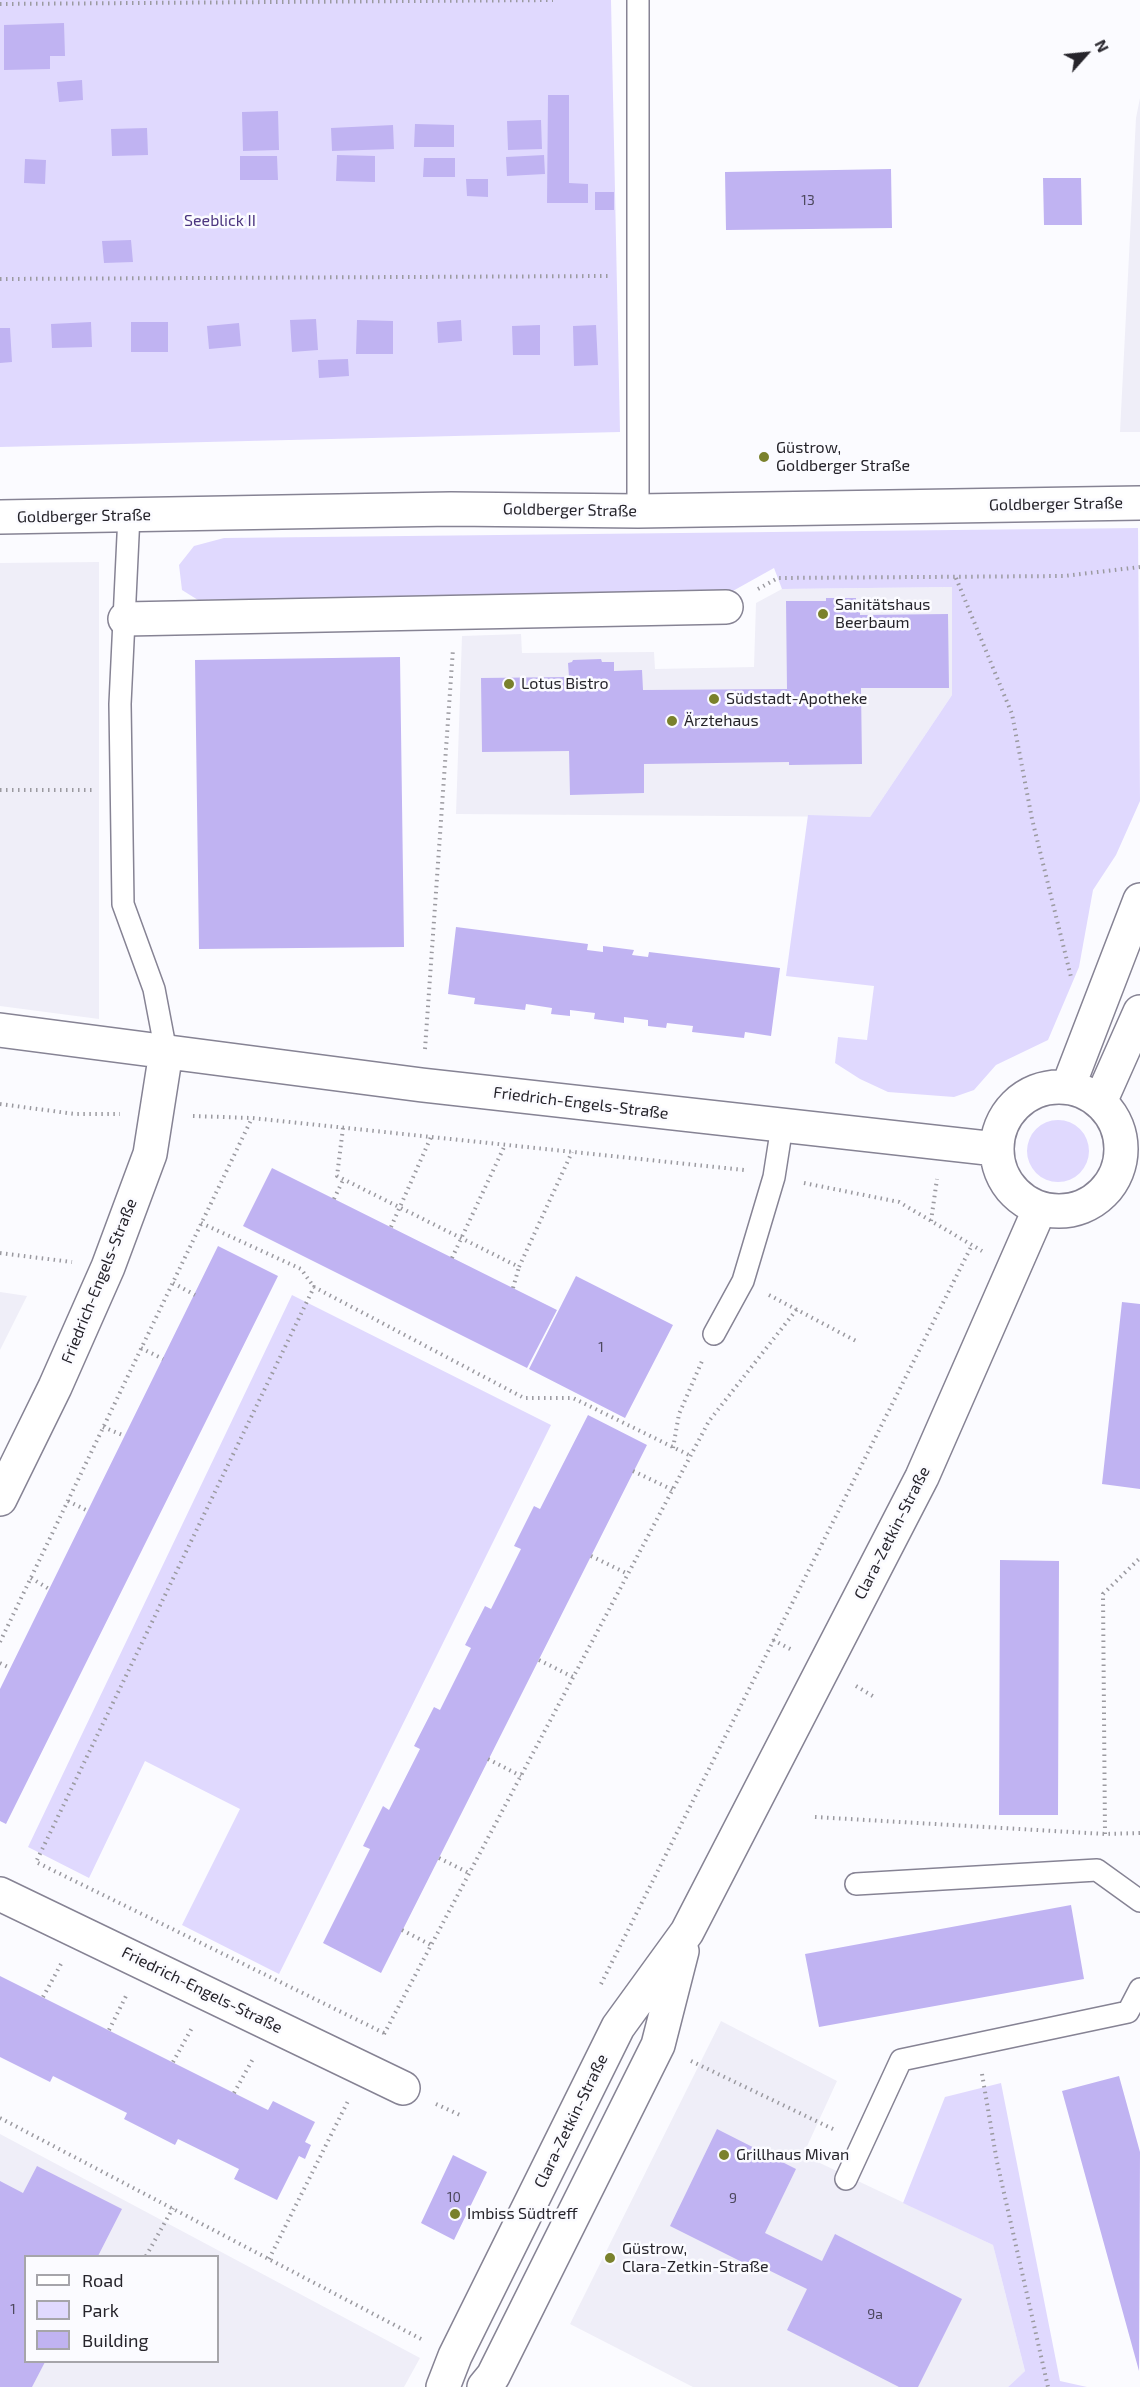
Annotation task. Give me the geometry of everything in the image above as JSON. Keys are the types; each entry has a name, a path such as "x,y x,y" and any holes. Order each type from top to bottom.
{"street":[{"name":"Goldberger Straße","path":"0,517 451,509 638,511 1140,503"},
{"path":"124,619 726,607"},
{"path":"1068,1087 1140,900"},
{"path":"1100,1102 1140,1011"},
{"name":"Friedrich-Engels-Straße","path":"0,1030 422,1085 996,1149"},
{"name":"Friedrich-Engels-Straße","path":"0,1499 55,1387 108,1267 150,1154 166,1052"},
{"path":"1049,1087 1068,1087 1086,1092 1100,1102 1114,1121 1120,1140 1120,1157 1128,1174 1085,1205 1067,1210 1040,1208 1013,1191 1002,1175 996,1149 998,1133 1004,1118 1016,1103 1031,1093 1049,1087"},
{"name":"Clara-Zetkin-Straße","path":"443,2387 455,2356 618,2026 687,1932 922,1477 1040,1208"},
{"name":"Friedrich-Engels-Straße","path":"0,1894 403,2088"},
{"name":"Clara-Zetkin-Straße","path":"484,2387 493,2376 658,2045 687,1932"}],"lane":[{"path":"638,0 638,511"},
{"path":"129,515 120,704 123,904 154,989 166,1052"},
{"path":"714,1334 743,1281 774,1177 782,1126"},
{"path":"856,1884 1097,1870 1140,1901"},
{"path":"846,2179 901,2060 1128,2012 1140,1989"}],"path":[{"path":"0,4 552,0"},
{"path":"0,279 638,276"},
{"path":"726,607 778,578 1064,576 1140,567"},
{"path":"956,578 1012,714 1032,819 1073,984"},
{"path":"422,1085 455,612"},
{"path":"0,790 120,789"},
{"path":"0,1104 75,1114 252,1118 735,1168 899,1203 1014,1270"},
{"path":"0,1642 252,1118"},
{"path":"343,1128 337,1176 519,1267"},
{"path":"391,1227 431,1137"},
{"path":"452,1258 505,1145"},
{"path":"513,1288 519,1267 572,1152"},
{"path":"334,1199 343,1180"},
{"path":"201,1223 301,1269 314,1287 524,1398 573,1398 691,1456"},
{"path":"598,1991 972,1245"},
{"path":"0,1253 108,1267"},
{"path":"743,1281 856,1341"},
{"path":"173,1283 195,1295"},
{"path":"314,1287 36,1862 384,2033"},
{"path":"269,2259 364,2069 709,1421 797,1309"},
{"path":"674,1448 679,1414 714,1334"},
{"path":"141,1348 163,1359"},
{"path":"103,1427 125,1436"},
{"path":"633,1471 673,1490"},
{"path":"68,1501 88,1511"},
{"path":"591,1556 628,1574"},
{"path":"1105,1834 1103,1594 1140,1558"},
{"path":"31,1578 49,1589"},
{"path":"538,1660 573,1677"},
{"path":"0,1663 10,1668"},
{"path":"488,1759 520,1776"},
{"path":"815,1816 1105,1834 1140,1833"},
{"path":"439,1858 469,1873"},
{"path":"402,1930 431,1945"},
{"path":"43,1997 65,1958"},
{"path":"109,2030 129,1991"},
{"path":"173,2062 194,2024"},
{"path":"977,2044 998,2162 1048,2387"},
{"path":"658,2045 863,2143"},
{"path":"234,2093 255,2054"},
{"path":"0,2118 455,2356"},
{"path":"147,2255 173,2208"},
{"path":"422,2339 427,2329"}],"shaded area":[{"path":"1140,98 1140,432 1120,432 1136,118"},
{"path":"99,562 99,1019 0,1006 0,563"},
{"path":"952,587 952,695 870,817 456,814 462,636 521,634 522,653 654,652 655,669 754,667 756,603 782,589"},
{"path":"0,1292 27,1296 0,1350"},
{"path":"721,2021 837,2081 803,2155 993,2245 1025,2371 1008,2387 693,2387 570,2324"},
{"path":"0,2134 420,2358 404,2387 0,2387"}],"green space":[{"name":"Seeblick II","path":"0,0 611,0 620,432 0,447"},
{"path":"1138,528 1140,801 1116,855 1093,890 1079,967 1048,1040 996,1065 974,1090 954,1097 888,1092 860,1079 835,1063 838,1037 867,1040 874,986 786,976 808,815 870,817 952,695 952,587 782,589 774,568 731,592 198,600 182,590 179,565 194,546 224,538"},
{"path":"1058,1120 1080,1129 1089,1151 1080,1173 1058,1182 1036,1173 1027,1151 1036,1129"},
{"path":"292,1295 551,1425 279,1974 182,1925 240,1809 145,1761 89,1878 28,1847"},
{"path":"1001,2083 1060,2381 1087,2387 1008,2387 1025,2371 993,2245 903,2203 945,2097"}],"building":[{"path":"64,23 65,56 50,56 50,69 4,70 4,25"},
{"path":"82,80 83,100 59,102 57,82"},
{"path":"548,95 569,95 569,183 588,184 588,203 547,203"},
{"path":"278,111 279,150 243,151 242,112"},
{"path":"541,120 542,149 508,150 507,121"},
{"path":"415,124 454,125 454,147 414,147"},
{"path":"393,125 394,149 332,151 331,128"},
{"path":"147,128 148,155 112,156 111,129"},
{"path":"337,155 375,156 375,182 336,181"},
{"path":"544,155 545,174 507,176 506,157"},
{"path":"240,156 277,156 278,180 240,180"},
{"path":"424,158 455,158 455,177 423,177"},
{"path":"25,159 46,160 45,184 24,183"},
{"path":"891,169 892,228 726,230 725,172"},
{"path":"1043,178 1081,178 1082,225 1044,225"},
{"path":"466,179 488,179 488,197 467,196"},
{"path":"595,192 614,192 614,210 595,210"},
{"path":"131,240 133,262 104,263 102,241"},
{"path":"316,319 318,350 292,352 290,320"},
{"path":"357,320 393,321 393,354 356,354"},
{"path":"461,320 462,341 438,343 437,322"},
{"path":"91,322 92,347 52,348 51,324"},
{"path":"131,322 168,322 168,352 131,352"},
{"path":"239,323 241,346 209,349 207,326"},
{"path":"540,325 540,355 513,355 512,326"},
{"path":"596,325 598,365 574,366 573,326"},
{"path":"0,328 10,328 12,362 0,363"},
{"path":"348,359 349,376 319,378 318,360"},
{"name":"Ärztehaus","path":"826,598 860,600 860,615 948,614 949,688 861,688 862,764 789,765 789,762 644,764 644,793 570,795 569,751 482,752 481,678 569,677 568,663 573,660 601,659 602,662 614,662 614,671 642,670 643,690 787,689 786,601 826,601"},
{"path":"400,657 404,947 199,949 195,660"},
{"path":"456,927 588,944 587,950 603,952 603,946 634,950 632,955 648,957 649,952 780,968 771,1036 745,1032 744,1038 692,1032 693,1026 667,1023 666,1028 648,1026 648,1020 624,1017 624,1023 594,1019 595,1013 570,1010 570,1016 551,1014 552,1008 526,1004 525,1010 474,1004 475,998 448,994"},
{"path":"272,1168 557,1310 527,1368 243,1226"},
{"path":"218,1246 278,1276 6,1824 0,1821 0,1689"},
{"path":"576,1276 673,1325 625,1418 529,1369"},
{"path":"1122,1302 1140,1304 1140,1489 1102,1484"},
{"path":"588,1415 647,1445 381,1973 323,1943 370,1849 363,1846 383,1806 389,1810 420,1749 414,1746 434,1707 440,1710 471,1648 465,1645 485,1606 491,1609 521,1549 514,1546 534,1506 540,1509"},
{"path":"1000,1560 1059,1561 1058,1815 999,1815"},
{"path":"1071,1905 1084,1979 819,2027 805,1954"},
{"path":"0,1976 268,2110 273,2101 315,2122 305,2142 311,2145 305,2159 299,2156 277,2200 234,2179 239,2169 178,2139 175,2145 124,2119 127,2113 53,2076 50,2082 0,2057"},
{"path":"1119,2076 1140,2152 1139,2371 1062,2091"},
{"path":"717,2129 796,2169 765,2233 822,2261 835,2234 962,2299 918,2387 899,2387 787,2330 807,2289 750,2261 748,2265 670,2226"},
{"path":"453,2155 487,2172 454,2240 421,2223"},
{"path":"37,2166 122,2209 99,2255 24,2255 24,2363 44,2363 32,2387 0,2387 0,2181 23,2193"}],"place":[{"name":"Güstrow, Goldberger Straße","path":"764,457"},
{"name":"Sanitätshaus Beerbaum","path":"823,614"},
{"name":"Lotus Bistro","path":"509,684"},
{"name":"Südstadt-Apotheke","path":"714,699"},
{"name":"Ärztehaus","path":"672,721"},
{"name":"Grillhaus Mivan","path":"724,2155"},
{"name":"Imbiss Südtreff","path":"455,2214"},
{"name":"Güstrow, Clara-Zetkin-Straße","path":"610,2258"}]}
